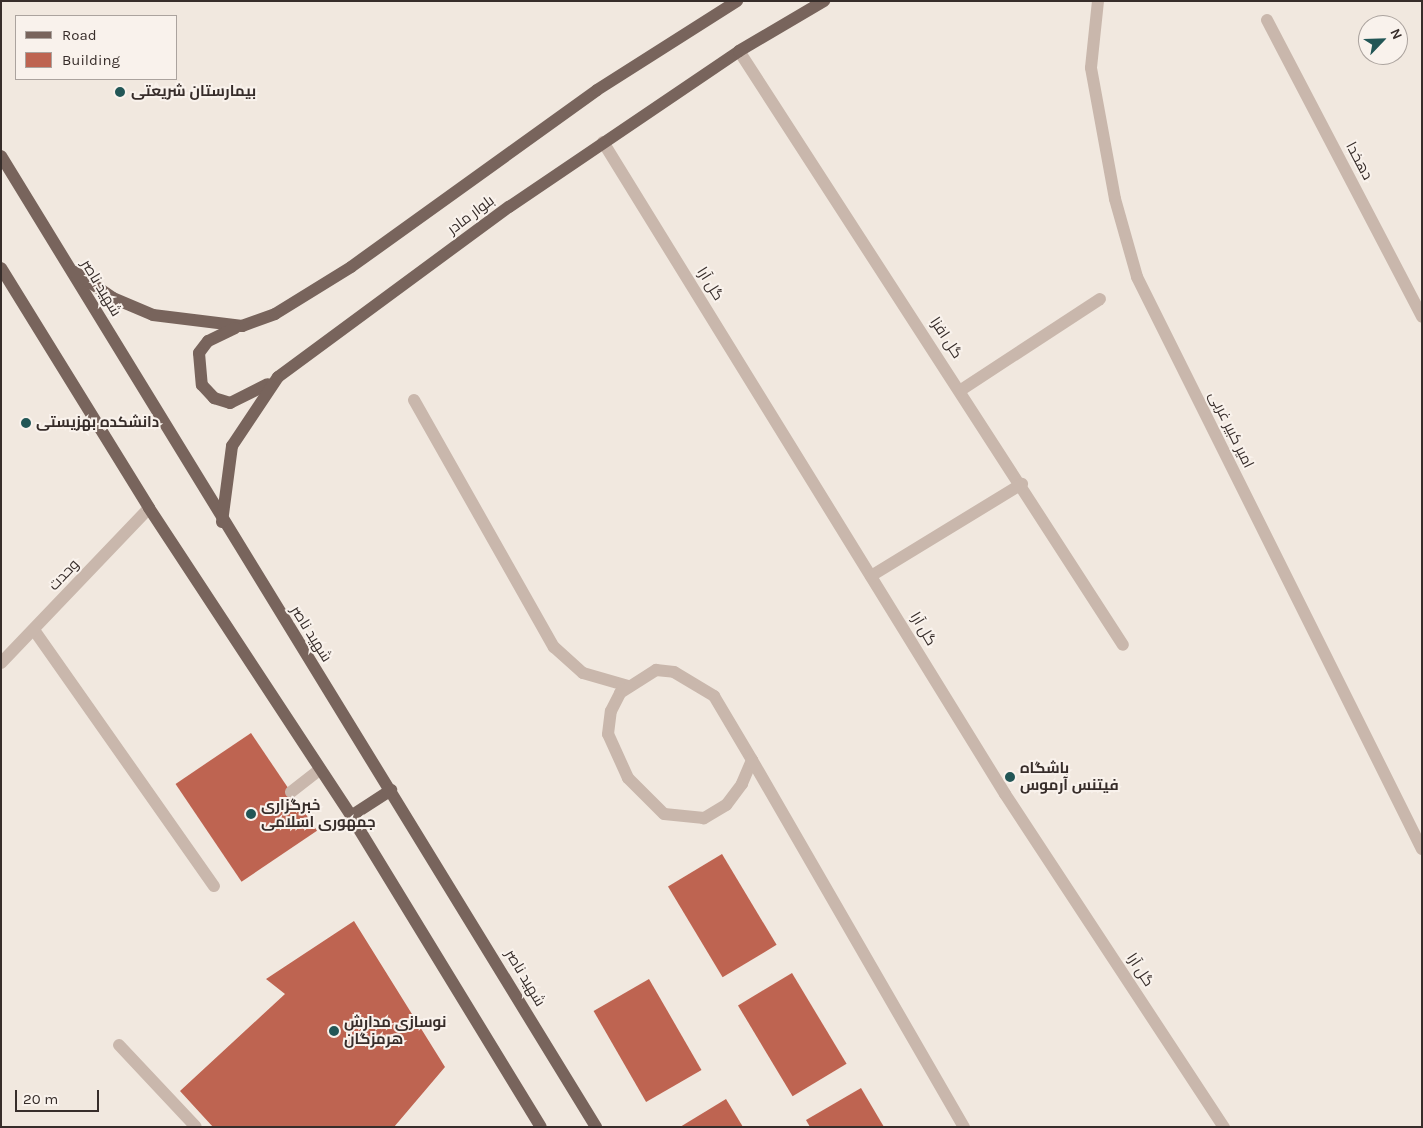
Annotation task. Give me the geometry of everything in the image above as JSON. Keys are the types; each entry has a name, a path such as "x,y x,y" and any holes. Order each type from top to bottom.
{"main road":[{"name":"بلوار مادر","path":"737,1 597,90 312,294 242,326 203,347 197,368 202,385 214,398 230,403 245,399 603,142 739,51 824,1"},
{"name":"شهید ناصر","path":"1,156 222,522 391,790 596,1127"},
{"path":"1,268 149,508 351,816 541,1127"},
{"path":"71,270 113,298 153,315 242,326"},
{"name":"بلوار مادر","path":"222,522 232,446 278,377"},
{"path":"351,816 391,790"}],"street":[{"name":"امیر کبیر غربی","path":"1098,2 1091,68 1115,199 1137,277 1422,849"},
{"name":"دهخدا","path":"1267,20 1422,317"},
{"name":"گل افزا","path":"739,51 1022,484 1123,645"},
{"name":"گل آرا","path":"603,142 1005,794 1224,1127"},
{"path":"961,390 1100,299"},
{"path":"414,400 554,647 583,673 628,686"},
{"path":"871,576 1022,484"},
{"name":"وحدت","path":"1,663 149,508"},
{"path":"34,630 214,886"},
{"path":"752,760 742,784 726,805 704,818 664,814 628,778 608,734 611,711 628,686 656,670 692,681 714,696 752,760 964,1127"},
{"path":"291,792 320,769"},
{"path":"119,1045 196,1127"}],"building":[{"name":"خبرگزاری جمهوری اسلامی","path":"251,733 317,831 242,882 176,784"},
{"path":"722,854 777,945 723,977 668,886"},
{"name":"نوسازی مدارش هرمزگان","path":"354,921 445,1067 394,1127 213,1127 180,1091 285,994 266,979"},
{"path":"792,973 847,1064 793,1096 738,1005"},
{"path":"649,979 702,1070 646,1102 594,1011"},
{"path":"861,1088 884,1127 810,1127 806,1120"},
{"path":"726,1099 743,1127 680,1127"}],"place":[{"name":"بیمارستان شریعتی","path":"120,92"},
{"name":"دانشکده بهزیستی","path":"26,423"},
{"name":"باشگاه فیتنس آرموس","path":"1010,777"},
{"name":"خبرگزاری جمهوری اسلامی","path":"251,814"},
{"name":"نوسازی مدارش هرمزگان","path":"334,1031"}]}
